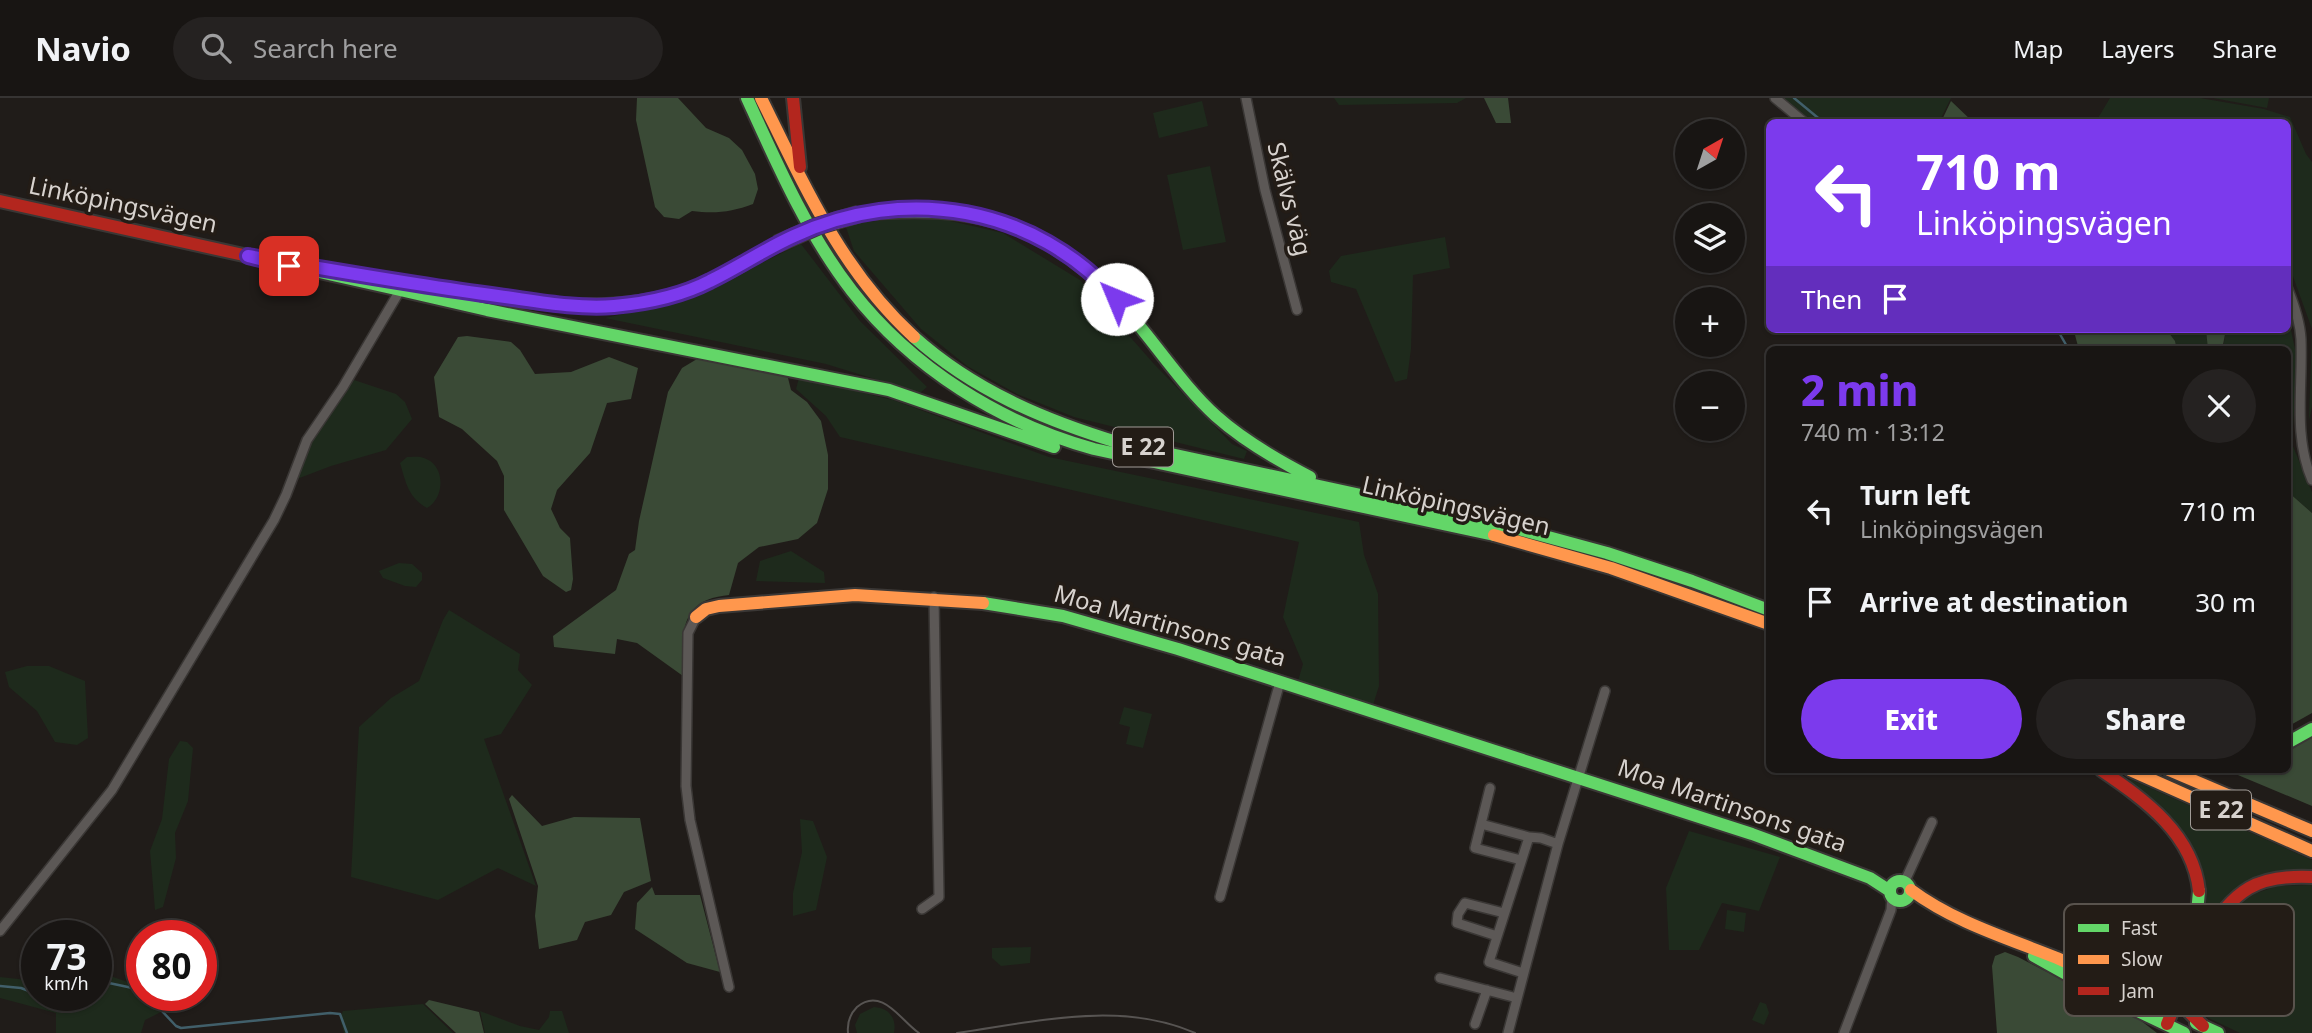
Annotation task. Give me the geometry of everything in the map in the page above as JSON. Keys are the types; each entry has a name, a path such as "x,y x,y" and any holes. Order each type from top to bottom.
{"main road":[{"path":"793,98 802,181"},
{"path":"751,101 802,181"},
{"name":"E 22","path":"751,101 830,259 853,292 910,351 958,380 1000,412 1074,443 1126,457"},
{"name":"E 22","path":"802,181 840,251 863,283 889,313 958,380 1078,431 1120,443 1335,489"},
{"name":"Linköpingsvägen","path":"0,201 248,256 402,286"},
{"path":"402,286 562,305 612,306 685,292 777,244 818,226 859,214 893,209 949,210 999,220 1044,240 1088,270 1108,289 1189,387 1228,426 1277,460 1335,489"},
{"path":"402,286 501,313 889,390 1058,448 1087,455 1126,457"},
{"name":"Linköpingsvägen","path":"1126,457 1515,541 1628,573 1766,623"},
{"name":"Linköpingsvägen","path":"1335,489 1471,517 1571,543 1692,581 1766,609"},
{"name":"Moa Martinsons gata","path":"696,617 712,607 799,597 855,595 934,597 1035,611 1096,624 1752,834 1870,878 1899,894"},
{"path":"2291,741 2312,729"},
{"path":"2105,773 2169,824 2193,859 2199,878 2198,904"},
{"name":"E 22","path":"2137,773 2312,851"},
{"name":"E 22","path":"2176,773 2312,831"},
{"path":"2230,904 2248,889 2269,880 2312,877"},
{"path":"1899,894 1930,904 2064,962"},
{"path":"2163,1016 2184,1033"},
{"path":"2165,1016 2211,1030"},
{"path":"2194,1016 2211,1030"}],"street":[{"name":"Skälvs väg","path":"1246,98 1265,190 1297,310"},
{"path":"1775,98 1800,119"},
{"path":"0,931 88,822 122,775 274,520 307,440 343,387 402,286"},
{"path":"2291,298 2301,337 2300,440 2312,480"},
{"path":"922,909 939,897 934,597"},
{"path":"696,617 688,633 686,786 690,820 729,987"},
{"path":"1220,897 1280,682"},
{"name":"Moa Martinsons gata","path":"1579,779 1605,691"},
{"path":"1508,1033 1558,844 1579,779"},
{"path":"1490,788 1475,848 1521,860"},
{"path":"1844,1033 1899,894 1932,822"},
{"path":"1481,824 1558,844"},
{"path":"1523,973 1489,962 1529,837"},
{"path":"1497,936 1457,923 1458,914 1465,903 1504,913"},
{"path":"1440,978 1517,998"},
{"path":"1475,1024 1487,990"}],"green space":[{"path":"637,98 678,98 706,128 729,138 742,150 755,174 758,189 753,204 723,212 692,211 679,219 664,217 655,207 636,120"},
{"path":"1334,98 1466,98 1457,103 1339,105"},
{"path":"1484,98 1508,98 1511,123 1496,123"},
{"path":"1783,98 1951,98 1940,119 1809,119"},
{"path":"2110,98 2200,98 2264,109 2291,119 2098,119"},
{"path":"2213,98 2269,98 2267,108"},
{"path":"1202,101 1208,126 1159,138 1153,113"},
{"path":"1951,101 1970,119 1942,119"},
{"path":"2291,119 2312,162 2312,329 2291,271"},
{"path":"1210,166 1226,242 1183,250 1167,175"},
{"path":"929,216 1003,233 1080,280 1154,364 1232,444 1247,451 1244,459 1074,417 1017,394 967,366 921,329 854,251 845,224"},
{"path":"1445,237 1450,268 1413,275 1411,349 1407,379 1395,382 1356,289 1331,282 1329,271 1341,256"},
{"path":"801,244 860,321 927,387 920,393 826,364 605,318 678,302"},
{"path":"2312,329 2312,407 2309,420"},
{"path":"2291,330 2297,358 2292,444 2312,492 2312,513 2291,495 2291,346 2224,346 2225,333 2291,333"},
{"path":"2073,333 2169,333 2176,346 2078,346"},
{"path":"2169,333 2206,333 2208,346 2176,346"},
{"path":"2206,333 2225,333 2223,346 2208,346"},
{"path":"458,337 511,342 520,350 535,374 571,372 609,357 638,368 631,399 607,403 590,453 557,490 551,509 560,528 570,538 573,579 571,590 566,592 543,576 504,510 504,476 497,461 462,429 439,417 434,377"},
{"path":"697,359 787,374 791,390 807,402 821,421 828,455 828,489 817,523 798,539 759,547 738,563 729,595 715,597 697,606 686,622 683,676 637,643 617,639 615,654 554,647 553,636 616,590 629,554 635,550 668,392 682,368"},
{"path":"799,378 893,400 1049,457 1359,522 1364,555 1378,594 1379,686 1373,705 1298,681 1303,664 1283,617 1299,542 840,437 826,416 796,389"},
{"path":"354,380 396,394 405,402 412,419 386,450 297,479 311,438"},
{"path":"407,457 422,457 436,467 439,474 440,490 427,508 416,499 406,483 400,463"},
{"path":"2291,495 2312,513 2312,713 2291,725"},
{"path":"791,551 824,572 825,583 756,581 760,561"},
{"path":"399,563 412,564 422,573 422,580 416,587 383,578 379,571"},
{"path":"449,610 520,654 518,670 532,685 501,734 484,739 536,886 498,868 438,900 351,877 359,727 391,698 419,681"},
{"path":"27,666 49,666 85,681 88,738 77,745 55,742 37,711 9,687 5,672"},
{"path":"1124,707 1152,714 1143,748 1126,744 1130,727 1119,724"},
{"path":"2312,737 2312,806 2233,773 2291,773 2291,750"},
{"path":"180,741 187,742 193,748 188,801 175,833 176,858 163,907 155,910 150,851 162,819 169,759"},
{"path":"2130,779 2312,860 2312,872 2243,886 2232,904 2200,904 2205,888 2128,781"},
{"path":"512,795 542,826 574,817 640,818 651,881 624,892 611,915 585,922 577,940 539,949 535,916 538,886 509,799"},
{"path":"800,819 813,821 827,857 816,910 793,916 793,893 802,852"},
{"path":"1689,831 1780,857 1759,911 1722,903 1699,950 1669,950 1666,888"},
{"path":"2312,885 2312,1033 2240,1033 2204,1016 2294,1016 2294,904 2239,904 2254,894 2277,886"},
{"path":"652,887 655,895 700,895 720,972 687,963 635,929 637,903"},
{"path":"1727,910 1746,913 1744,932 1725,929"},
{"path":"1031,947 1030,963 1001,966 992,958 992,948"},
{"path":"2005,952 2064,981 2064,1016 2132,1016 2157,1033 1997,1033 1992,966 1995,956"},
{"path":"0,977 21,979 21,1004 0,998"},
{"path":"112,977 126,981 126,1011 163,1011 145,1020 141,1033 56,1033 56,1013 49,1011 112,1011"},
{"path":"429,1000 479,1012 484,1033 456,1033 425,1004"},
{"path":"1760,1002 1766,1004 1769,1013 1764,1025 1752,1020"},
{"path":"423,1004 453,1033 344,1033 340,1018 343,1011"},
{"path":"874,1007 884,1009 891,1015 894,1033 857,1033 855,1025 860,1014"},
{"path":"480,1011 539,1030 549,1017 550,1011 562,1011 569,1033 485,1033"}],"waterway":[{"path":"1794,98 1819,119"},
{"path":"2059,333 2067,346"},
{"path":"112,984 126,987"},
{"path":"0,986 21,988"},
{"path":"162,1011 181,1028 340,1014 347,1033"}],"tram line":[{"path":"848,1033 849,1019 857,1007 875,1001 891,1008 919,1033"},
{"path":"957,1033 1077,1016 1137,1018 1166,1023 1195,1033"}],"traffic: fast":[{"path":"747,98 807,222 852,291 902,345 930,368 992,408 1059,438 1094,449 1494,535"},
{"path":"859,214 900,211 973,216 1038,238 1068,256 1097,280 1216,416 1261,450 1310,477"},
{"path":"435,287 529,302 624,304 698,287 777,244"},
{"path":"248,256 400,290"},
{"path":"400,290 487,310 889,390 1054,447"},
{"path":"914,337 960,373 985,388 1037,413 1120,443 1522,530 1607,553 1766,609"},
{"path":"983,603 1063,616 1178,649 1752,834 1870,878 1890,891"},
{"path":"2291,741 2312,729"},
{"path":"1896,881 1904,881 1910,891 1904,901 1896,901 1890,895 1890,887 1896,881"},
{"path":"2197,904 2199,891"},
{"path":"2034,956 2064,973"},
{"path":"2148,1016 2184,1033"},
{"path":"2196,1023 2218,1033"}],"traffic: slow":[{"path":"761,98 809,194 845,255 865,284 914,337"},
{"path":"777,244 818,226 859,214"},
{"path":"1494,535 1611,568 1766,623"},
{"path":"696,617 706,609 719,606 855,595 983,603"},
{"path":"2137,773 2312,851"},
{"path":"2176,773 2312,831"},
{"path":"1911,890 1963,920 2064,961"}],"traffic: jam":[{"path":"793,98 800,167"},
{"path":"0,201 248,256"},
{"path":"2105,773 2150,806 2177,836 2195,871 2199,891"},
{"path":"2230,904 2249,888 2272,879 2312,877"},
{"path":"2167,1024 2170,1016"},
{"path":"2193,1016 2203,1026"}],"route":[{"path":"289,266 248,256 404,283 562,305 612,306 685,292 732,270 796,234 838,219 893,209 949,210 999,220 1044,240 1088,270 1117,299"}]}
